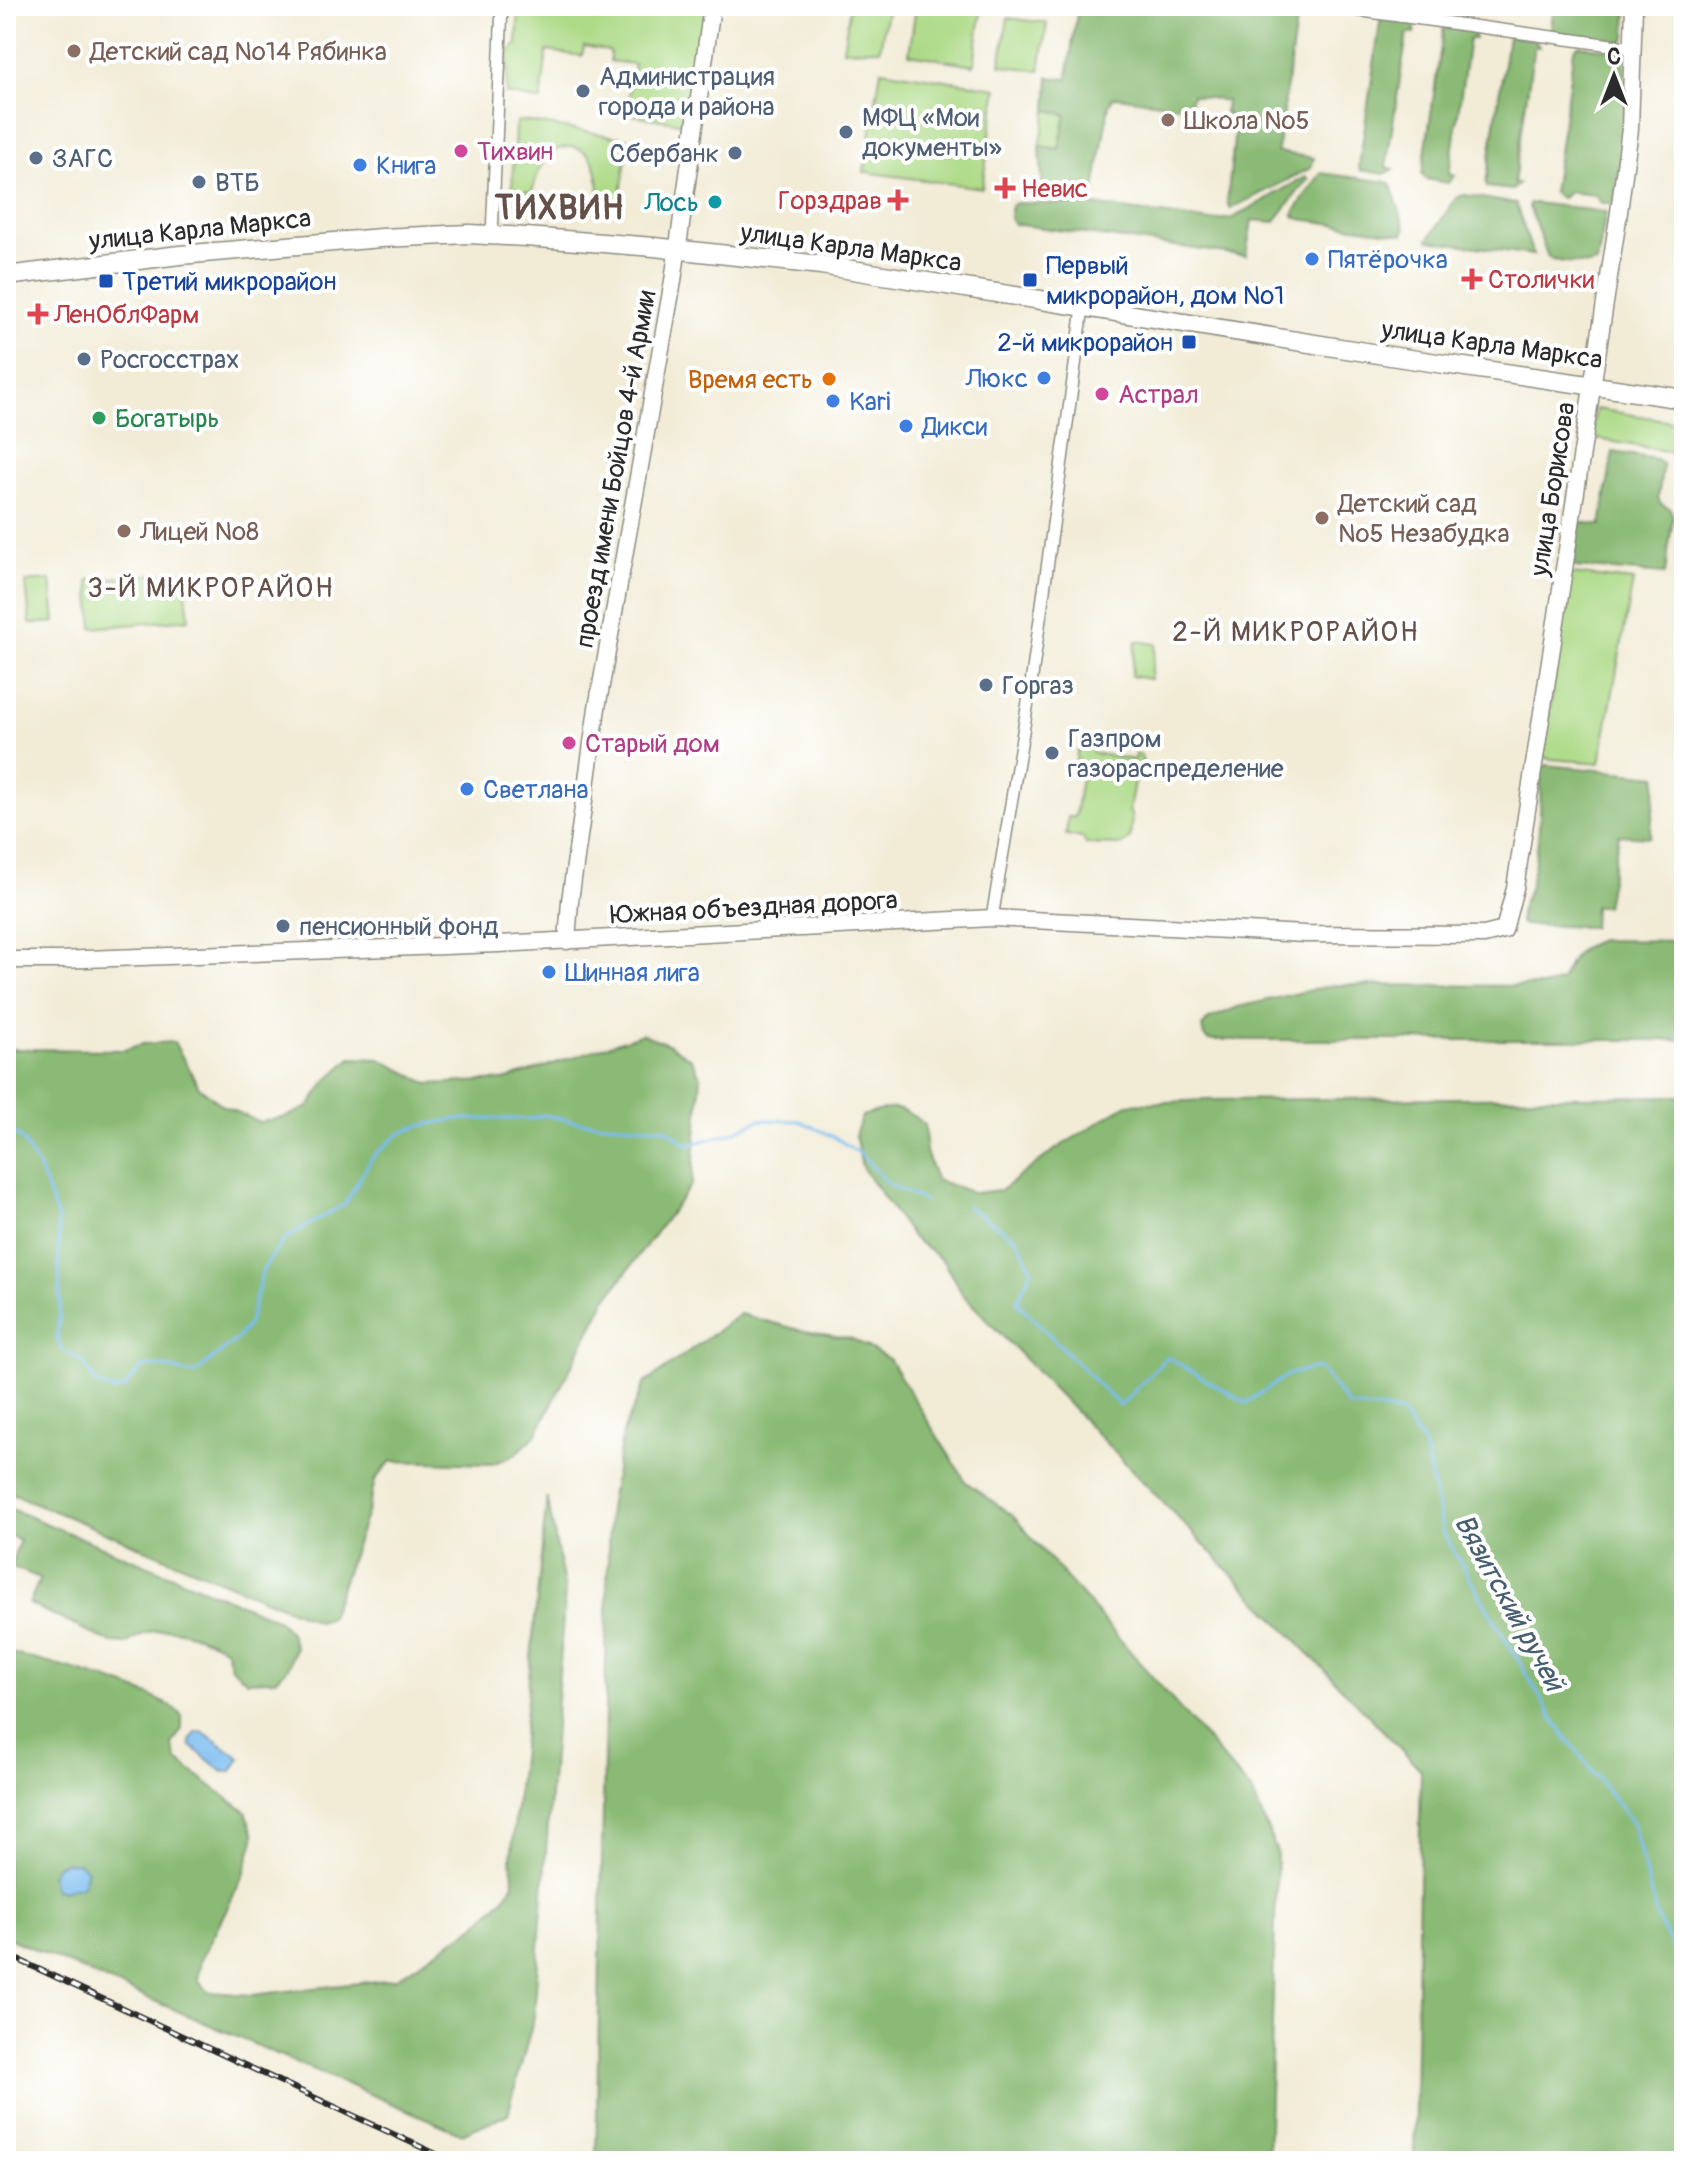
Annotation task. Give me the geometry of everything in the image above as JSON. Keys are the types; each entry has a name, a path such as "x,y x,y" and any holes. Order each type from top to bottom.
{"main road":[{"name":"улица Карла Маркса","path":"6,276 180,255 350,240 422,235 492,235 821,265 1684,399"}],"street":[{"path":"492,235 502,6"},
{"name":"проезд имени Бойцов 4-й Армии","path":"567,941 602,677 678,250 712,6"},
{"path":"1326,6 1633,48"},
{"name":"улица Борисова","path":"1504,930 1515,888 1625,170 1630,129 1634,6"},
{"path":"992,918 1031,684 1083,308"},
{"name":"Южная объездная дорога","path":"6,960 567,941 992,918 1315,934 1484,935 1504,930"}],"green space":[{"path":"519,6 707,6 692,125 626,114 634,64 610,61 610,51 584,46 582,56 547,51 541,101 506,94 509,51 517,45"},
{"path":"850,6 888,6 880,49 843,50"},
{"path":"916,6 982,6 974,65 909,54"},
{"path":"1078,6 1280,6 1298,9 1277,152 1314,158 1311,168 1230,209 1227,202 1236,122 1225,112 1226,101 1192,95 1189,107 1117,97 1109,104 1092,195 1043,193 1040,146 1059,149 1066,114 1047,110 1049,77 1067,79"},
{"path":"1554,6 1627,6 1626,38 1623,42 1553,32"},
{"path":"1381,17 1411,21 1415,28 1414,34 1407,34 1386,167 1394,169 1385,174 1360,170 1359,166"},
{"path":"1008,18 1047,23 1040,71 1000,65"},
{"path":"1444,26 1472,31 1475,39 1469,39 1449,174 1455,176 1448,183 1426,179 1422,175"},
{"path":"1508,36 1536,40 1539,47 1534,47 1514,183 1519,184 1512,190 1487,187 1486,184"},
{"path":"1579,45 1620,51 1625,55 1625,131 1614,203 1601,203 1596,195 1568,192 1562,198 1553,193 1574,49"},
{"path":"881,70 997,88 982,188 864,172"},
{"path":"1047,110 1066,114 1059,149 1040,146"},
{"path":"517,122 629,139 620,200 599,198 597,174 591,158 571,147 563,147 550,154 540,168 532,192 512,190 515,127"},
{"path":"1321,173 1391,184 1405,229 1403,234 1294,216"},
{"path":"1305,177 1308,179 1274,222 1252,220 1246,256 1014,224 1010,218 1011,206 1016,203 1093,205 1211,221 1233,218"},
{"path":"1464,195 1516,204 1533,255 1428,240 1456,198"},
{"path":"1529,204 1606,212 1597,263 1589,265 1548,257 1529,207"},
{"path":"1596,409 1684,423 1684,454 1591,438"},
{"path":"1613,452 1656,459 1663,465 1658,498 1670,509 1673,517 1665,574 1575,567 1573,564 1579,522 1601,525"},
{"path":"184,572 189,619 93,628 89,580"},
{"path":"1572,574 1633,581 1600,763 1543,757 1569,577"},
{"path":"51,580 55,622 30,624 26,582"},
{"path":"1136,641 1156,644 1150,679 1131,676"},
{"path":"1083,746 1092,748 1093,753 1135,760 1136,754 1140,754 1143,762 1141,775 1134,782 1129,811 1132,817 1130,838 1122,845 1086,844 1083,838 1066,835 1068,817 1075,817 1083,764 1076,762 1077,752"},
{"path":"1546,765 1657,776 1650,837 1619,835 1606,906 1594,906 1593,927 1523,925 1520,922 1538,842 1540,769"},
{"path":"1600,940 1684,941 1684,1040 1208,1040 1204,1036 1202,1027 1209,1019 1238,1007 1333,985 1547,986 1561,981 1579,951"},
{"path":"642,1034 670,1045 691,1059 701,1077 692,1184 605,1301 536,1435 515,1455 492,1464 391,1461 375,1480 369,1507 327,1619 317,1621 6,1491 6,1049 124,1050 142,1044 174,1042 199,1087 223,1106 259,1122 286,1117 309,1107 326,1081 351,1058 380,1059 429,1084 505,1080"},
{"path":"1684,1096 1684,2161 1414,2161 1421,1770 963,1295 943,1261 913,1238 862,1167 855,1135 862,1116 888,1109 909,1113 925,1125 926,1152 936,1180 975,1193 1001,1190 1056,1149 1128,1104 1206,1100"},
{"path":"740,1314 799,1330 853,1339 889,1359 966,1482 1013,1516 1252,1792 1277,1852 1268,2161 596,2161 609,1508 623,1432 644,1384"},
{"path":"547,1497 565,1590 534,2016 508,2114 462,2134 6,1937 6,1652 100,1677 169,1705 182,1716 182,1729 172,1744 177,1760 246,1812 255,1835 244,1875 201,1959 198,1980 209,1992 252,1995 395,1979 475,1926 504,1898 514,1883 511,1859"},
{"path":"6,1507 279,1620 290,1633 295,1647 288,1668 275,1680 247,1681 231,1667 225,1648 199,1637 163,1630 151,1631 126,1644 112,1643 29,1604 40,1578 10,1566 20,1540 6,1534"}],"water":[{"path":"202,1731 240,1758 232,1771 223,1772 191,1746 190,1741 196,1732"},
{"path":"64,1862 80,1864 87,1870 82,1886 61,1891 54,1888 51,1875 57,1865"}],"waterway":[{"name":"Вязитский ручей","path":"6,1129 21,1138 38,1166 58,1219 60,1307 57,1339 62,1350 83,1362 96,1383 113,1391 125,1388 142,1367 161,1366 196,1373 237,1339 249,1323 263,1270 286,1238 345,1204 373,1156 399,1134 419,1126 457,1119 530,1119 544,1115 578,1122 665,1128 688,1145 732,1133 759,1120 800,1121 836,1138 862,1155 888,1184 924,1201"},
{"name":"Вязитский ручей","path":"967,1206 1017,1239 1032,1269 1017,1302 1120,1406 1167,1357 1246,1403 1289,1374 1319,1368 1349,1406 1400,1412 1424,1445 1443,1533 1556,1724 1633,1824 1657,1918 1684,1968"}],"railway":[{"path":"6,1954 451,2161"}],"place":[{"name":"Детский сад №14 Рябинка","path":"74,51"},
{"name":"Администрация города и района","path":"583,91"},
{"name":"Школа №5","path":"1168,120"},
{"name":"МФЦ «Мои документы»","path":"846,132"},
{"name":"Тихвин","path":"461,151"},
{"name":"Сбербанк","path":"735,153"},
{"name":"ЗАГС","path":"36,158"},
{"name":"Книга","path":"360,165"},
{"name":"ВТБ","path":"199,182"},
{"name":"Невис","path":"1005,188"},
{"name":"Горздрав","path":"898,200"},
{"name":"Лось","path":"715,202"},
{"name":"Пятёрочка","path":"1312,259"},
{"name":"Столички","path":"1472,279"},
{"name":"Первый микрорайон, дом №1","path":"1030,280"},
{"name":"Третий микрорайон","path":"106,281"},
{"name":"ЛенОблФарм","path":"38,314"},
{"name":"2-й микрорайон","path":"1189,342"},
{"name":"Росгосстрах","path":"84,359"},
{"name":"Люкс","path":"1044,378"},
{"name":"Время есть","path":"829,379"},
{"name":"Астрал","path":"1102,394"},
{"name":"Kari","path":"833,401"},
{"name":"Богатырь","path":"99,418"},
{"name":"Дикси","path":"906,426"},
{"name":"Детский сад №5 Незабудка","path":"1322,518"},
{"name":"Лицей №8","path":"124,531"},
{"name":"Горгаз","path":"986,685"},
{"name":"Старый дом","path":"569,743"},
{"name":"Газпром газораспределение","path":"1052,753"},
{"name":"Светлана","path":"467,789"},
{"name":"пенсионный фонд","path":"283,926"},
{"name":"Шинная лига","path":"549,972"}],"district":[{"name":"ТИХВИН","path":"560,207"},
{"name":"3-Й МИКРОРАЙОН","path":"211,587"},
{"name":"2-Й МИКРОРАЙОН","path":"1296,631"}]}
